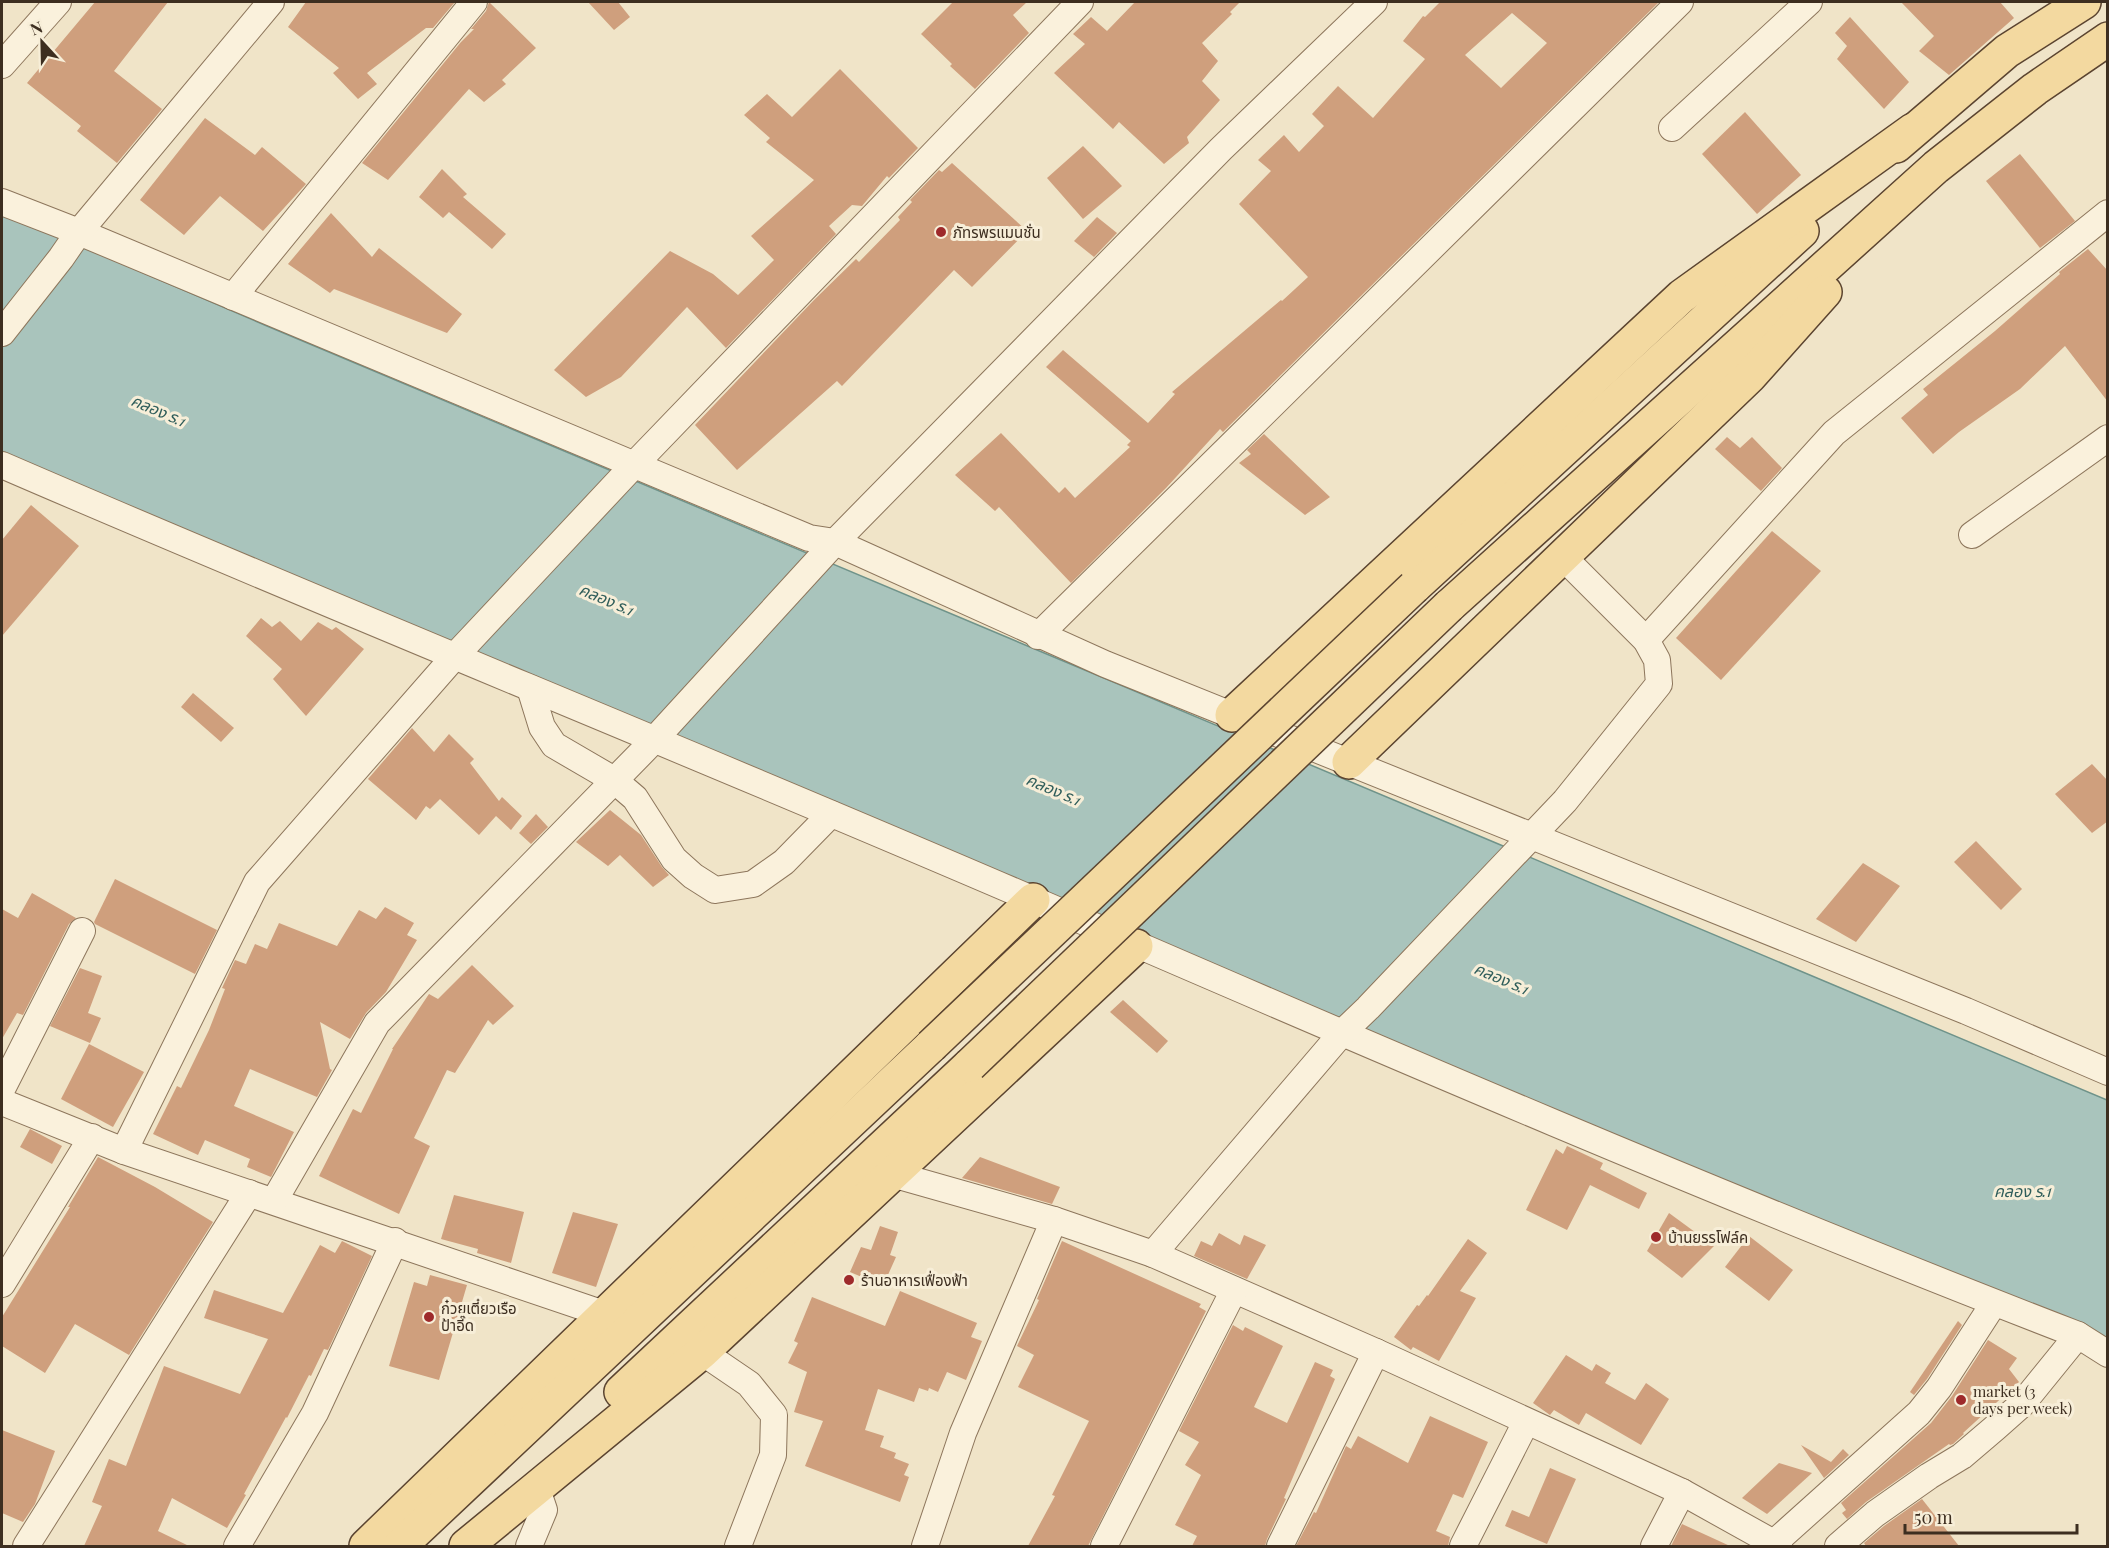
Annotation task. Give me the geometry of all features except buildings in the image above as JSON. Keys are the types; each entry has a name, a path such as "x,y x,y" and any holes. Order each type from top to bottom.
{"main road":[{"path":"400,1546 931,1046 1414,586 1913,130 2007,51 2085,2"},
{"path":"457,1546 970,1065 1449,606 1936,167 2035,89 2108,39"},
{"path":"1232,715 1682,296 1913,130"},
{"path":"1348,762 1750,376 1936,167"},
{"path":"366,1546 1033,900"},
{"path":"466,1546 702,1352 1136,946"}],"street":[{"path":"2,65 58,2"},
{"path":"2,333 62,258 79,232 271,2"},
{"path":"233,297 474,2"},
{"path":"124,1151 257,882 462,648 1080,2"},
{"path":"274,1201 377,1023 654,740 835,542 1221,149 1374,2"},
{"path":"1038,636 1680,2"},
{"path":"1672,128 1809,2"},
{"path":"2,202 233,297 627,473 809,538 835,542 1038,636 1966,1011 2108,1072"},
{"path":"1646,640 1834,433 2108,213"},
{"path":"1972,535 2108,438"},
{"path":"2,465 462,648 530,688 1033,900 1341,1034 1858,1249 2078,1335 2108,1354"},
{"path":"1153,1254 1341,1034 1565,801 1659,684 1657,660 1646,640 1562,556"},
{"path":"530,688 542,727 554,745 614,780 635,798 674,859 693,876 715,890 753,884 784,862 831,814"},
{"path":"2,1089 82,931"},
{"path":"2,1102 124,1151 395,1241 604,1314"},
{"path":"2,1284 92,1137"},
{"path":"892,1174 1054,1220 1153,1254 1376,1352 1682,1492 1776,1545 1919,1413 1939,1388 1994,1303"},
{"path":"26,1546 249,1193"},
{"path":"925,1546 963,1433 1054,1220"},
{"path":"237,1546 315,1413 395,1241"},
{"path":"1104,1546 1234,1290"},
{"path":"1838,1546 1875,1514 1962,1456 1996,1427 2022,1404 2078,1335"},
{"path":"702,1352 749,1384 774,1415 773,1455 738,1546"},
{"path":"1280,1546 1376,1352"},
{"path":"1463,1546 1526,1422"},
{"path":"529,1546 544,1510 537,1488"},
{"path":"1654,1546 1682,1492"}],"water":[{"name":"คลอง ร.1","path":"2,212 267,326 2107,1100 2107,1352 2,458"}],"place":[{"name":"ภัทรพรแมนชั่น","path":"941,232"},
{"name":"บ้านยรรโฟล์ค","path":"1656,1237"},
{"name":"ร้านอาหารเฟื่องฟ้า","path":"849,1280"},
{"name":"ก๋วยเตี๋ยวเรือ ป้าอี๊ด","path":"429,1317"},
{"name":"market (3 days per week)","path":"1961,1400"}]}
